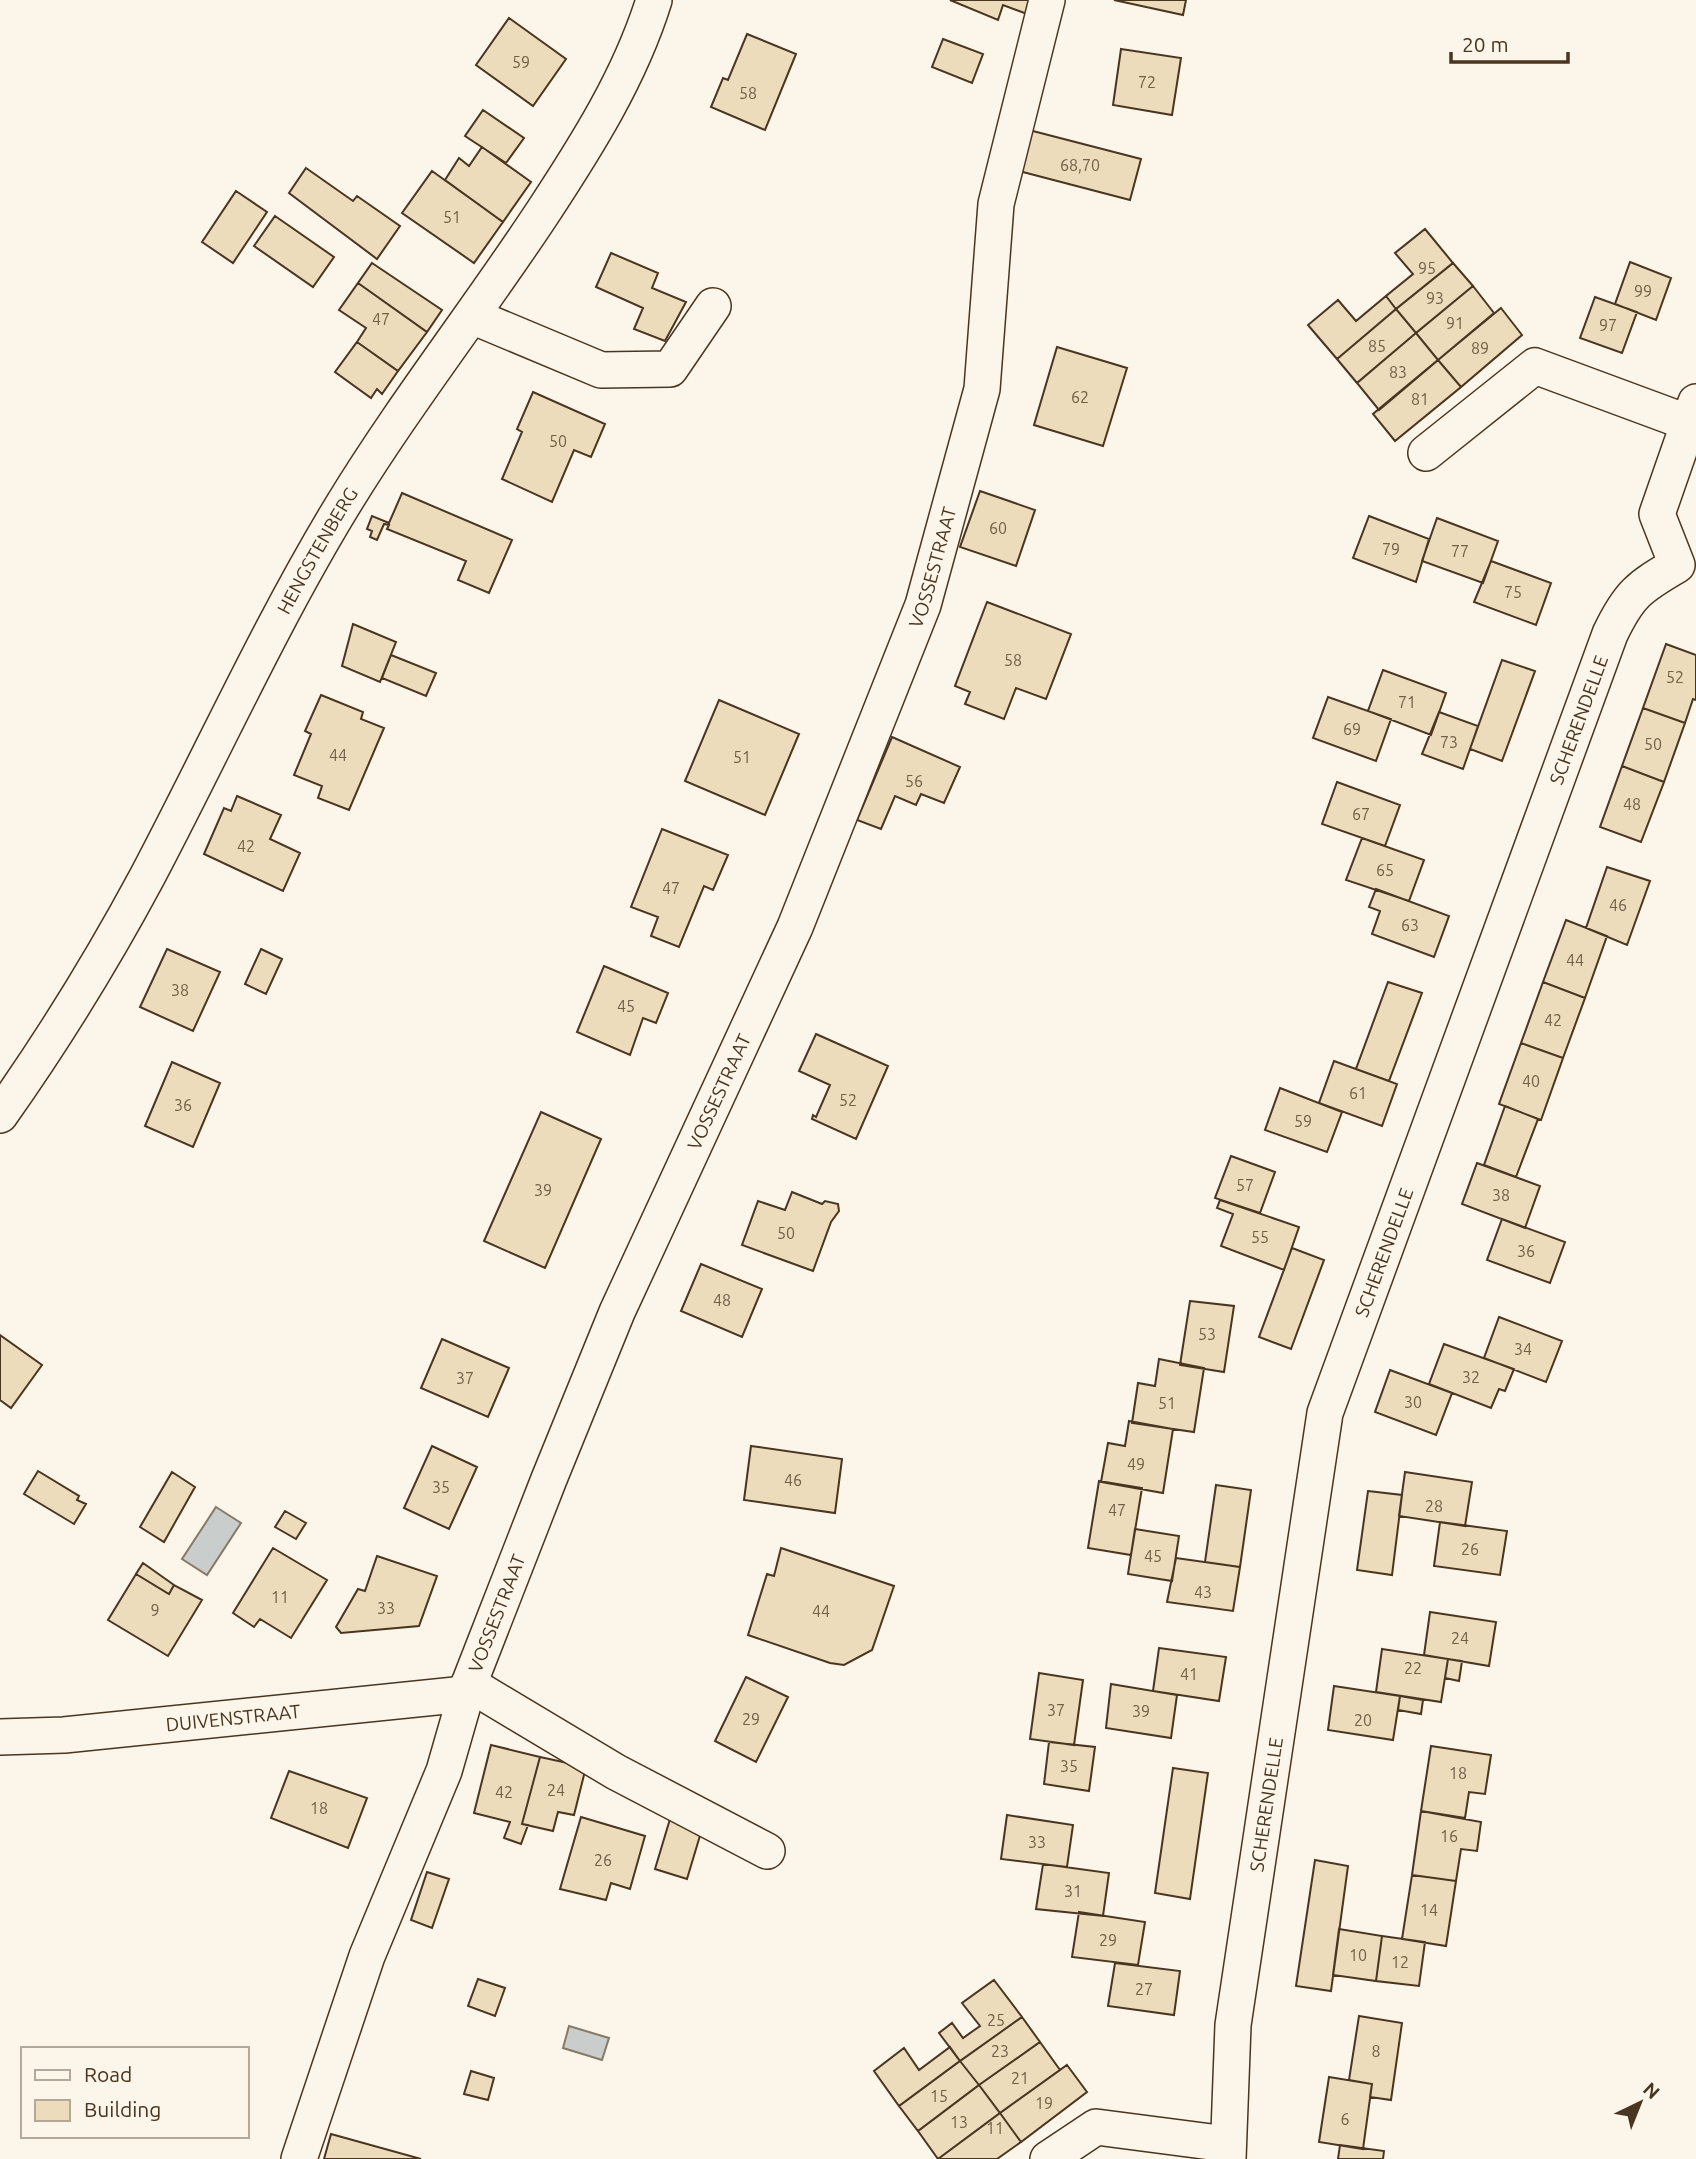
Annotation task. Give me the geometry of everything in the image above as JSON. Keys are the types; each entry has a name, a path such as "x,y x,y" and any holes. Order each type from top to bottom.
{"street":[{"name":"HENGSTENBERG","path":"0,1115 36,1065 145,880 264,648 339,512 398,417 472,316 590,140 641,42 654,0"},
{"name":"VOSSESTRAAT","path":"299,2159 367,1956 444,1771 467,1689 617,1312 795,927 923,605 982,388 996,204 1047,0"},
{"path":"472,316 601,370 670,369 713,306"},
{"name":"SCHERENDELLE","path":"1048,2159 1096,2127 1228,2151 1233,2025 1325,1413 1610,634 1625,603 1643,585 1686,562 1657,514 1692,413 1535,366 1426,453"},
{"path":"467,1689 616,1772 767,1851"},
{"name":"DUIVENSTRAAT","path":"0,1737 64,1735 467,1689"}],"shaded area":[{"path":"216,1507 241,1523 207,1575 182,1559"},
{"path":"569,2026 609,2038 602,2060 563,2048"}],"building":[{"path":"950,0 1038,0 1035,17 1003,5 998,20"},
{"path":"1114,0 1186,0 1183,15"},
{"path":"509,18 566,59 533,106 476,65"},
{"path":"747,34 796,54 765,130 711,107 723,78 728,80"},
{"path":"943,39 983,54 972,83 932,67"},
{"path":"1121,49 1181,58 1172,115 1113,105"},
{"path":"483,110 524,138 506,163 465,136"},
{"path":"1029,130 1141,159 1130,200 1019,171"},
{"path":"482,147 531,182 503,222 445,180 459,158 469,166"},
{"path":"306,168 353,201 357,196 400,226 377,259 289,193"},
{"path":"432,171 503,222 474,263 402,213"},
{"path":"236,191 267,212 233,263 202,242"},
{"path":"275,216 334,257 313,287 254,246"},
{"path":"1425,229 1453,263 1396,309 1386,296 1413,274 1395,253"},
{"path":"611,253 658,273 652,288 686,302 665,341 634,329 643,308 596,287"},
{"path":"1630,262 1671,278 1656,320 1615,304"},
{"path":"372,263 442,310 427,332 358,283"},
{"path":"1453,263 1473,286 1416,333 1396,309"},
{"path":"358,283 427,332 398,371 357,342 366,328 339,310"},
{"path":"1473,286 1494,313 1438,360 1416,333"},
{"path":"1386,296 1396,309 1337,359 1308,325 1338,300 1356,321"},
{"path":"1595,297 1637,312 1622,353 1580,338"},
{"path":"1501,308 1522,335 1461,387 1438,360"},
{"path":"1396,309 1416,333 1357,383 1337,359"},
{"path":"1416,333 1438,360 1379,410 1357,383"},
{"path":"357,342 398,371 382,394 377,389 371,398 335,372"},
{"path":"1057,347 1127,368 1103,446 1034,425"},
{"path":"1438,360 1461,387 1395,441 1373,414"},
{"path":"533,392 605,424 591,457 574,450 552,502 502,479 522,432 517,429"},
{"path":"980,491 1035,510 1016,566 960,547"},
{"path":"402,493 512,540 489,593 458,580 466,561 387,529 389,525 384,524 377,540 370,537 372,531 367,529 372,516 389,523"},
{"path":"1369,516 1429,539 1416,582 1353,558"},
{"path":"1437,518 1498,541 1483,583 1422,561"},
{"path":"1491,561 1551,583 1536,625 1474,602"},
{"path":"987,602 1071,634 1046,699 1016,688 1004,719 965,704 970,692 955,686"},
{"path":"353,624 396,642 380,682 342,666"},
{"path":"1666,644 1696,655 1696,700 1693,699 1685,723 1643,708"},
{"path":"391,655 436,673 426,696 382,678"},
{"path":"1502,660 1535,671 1502,761 1470,749"},
{"path":"1383,670 1446,693 1431,735 1368,711"},
{"path":"321,695 363,712 361,719 384,728 349,810 318,798 322,786 294,775 311,734 305,731"},
{"path":"1328,697 1391,719 1376,761 1313,738"},
{"path":"719,700 799,734 765,815 685,781"},
{"path":"1643,708 1685,723 1664,782 1622,766"},
{"path":"1439,712 1478,726 1463,769 1422,754"},
{"path":"892,737 960,767 944,803 921,794 916,805 895,796 881,829 857,820"},
{"path":"1622,766 1664,782 1641,842 1600,827"},
{"path":"1337,782 1400,805 1385,846 1322,824"},
{"path":"237,796 281,815 270,839 300,853 283,891 204,854 224,808 231,811"},
{"path":"662,829 728,855 713,890 704,886 679,947 651,936 658,917 631,907"},
{"path":"1362,838 1424,860 1409,901 1346,880"},
{"path":"1607,867 1650,881 1627,945 1586,928"},
{"path":"1376,889 1449,916 1434,957 1372,934 1380,911 1369,907"},
{"path":"1566,920 1607,936 1585,998 1543,982"},
{"path":"167,949 220,972 193,1031 140,1007"},
{"path":"261,949 282,959 266,994 245,984"},
{"path":"604,966 668,993 656,1023 643,1018 630,1055 577,1032"},
{"path":"1388,982 1422,993 1389,1081 1356,1069"},
{"path":"1543,982 1585,998 1563,1058 1521,1043"},
{"path":"816,1034 888,1066 856,1139 812,1119 813,1115 816,1117 830,1085 799,1071"},
{"path":"1521,1043 1563,1058 1541,1120 1499,1104"},
{"path":"1334,1061 1397,1084 1382,1126 1319,1103"},
{"path":"172,1062 220,1083 193,1147 145,1126"},
{"path":"1280,1088 1342,1112 1327,1152 1265,1130"},
{"path":"1505,1106 1538,1119 1516,1177 1484,1165"},
{"path":"541,1112 601,1139 545,1268 484,1241"},
{"path":"1231,1156 1275,1172 1260,1213 1215,1198"},
{"path":"1477,1163 1540,1186 1525,1228 1462,1204"},
{"path":"792,1192 822,1204 825,1201 838,1204 839,1211 831,1222 813,1271 742,1245 758,1201 785,1210"},
{"path":"1220,1200 1299,1227 1284,1270 1221,1246 1233,1214 1217,1208"},
{"path":"1502,1219 1565,1242 1550,1283 1487,1260"},
{"path":"1292,1248 1324,1260 1291,1349 1259,1337"},
{"path":"701,1264 762,1289 742,1337 681,1311"},
{"path":"1190,1301 1234,1306 1224,1372 1180,1365"},
{"path":"1499,1317 1562,1341 1546,1382 1484,1358"},
{"path":"0,1335 42,1365 11,1408 0,1400"},
{"path":"442,1339 509,1368 488,1417 421,1388"},
{"path":"1444,1344 1514,1369 1505,1391 1499,1389 1491,1408 1429,1384"},
{"path":"1159,1359 1204,1368 1194,1432 1132,1423 1138,1383 1155,1386"},
{"path":"1390,1370 1452,1393 1436,1435 1375,1412"},
{"path":"1129,1421 1173,1429 1163,1493 1101,1482 1108,1443 1125,1446"},
{"path":"432,1446 477,1467 449,1529 404,1508"},
{"path":"751,1446 842,1459 835,1513 744,1500"},
{"path":"38,1471 79,1496 77,1500 86,1504 74,1524 24,1494"},
{"path":"172,1472 195,1487 164,1542 140,1527"},
{"path":"1405,1472 1472,1482 1465,1526 1399,1516"},
{"path":"1099,1481 1142,1488 1131,1555 1088,1548"},
{"path":"1216,1485 1251,1490 1240,1567 1205,1562"},
{"path":"1368,1491 1402,1495 1392,1575 1357,1570"},
{"path":"285,1511 306,1523 296,1539 275,1527"},
{"path":"1440,1522 1507,1531 1500,1575 1434,1566"},
{"path":"1135,1529 1179,1536 1172,1581 1128,1574"},
{"path":"273,1548 327,1580 291,1638 260,1619 254,1627 233,1613"},
{"path":"781,1548 894,1586 872,1650 844,1665 830,1663 748,1635 767,1574 774,1576"},
{"path":"377,1556 437,1576 419,1626 341,1633 336,1627 358,1589 365,1591"},
{"path":"1176,1558 1240,1567 1233,1611 1167,1602"},
{"path":"143,1563 174,1585 169,1594 136,1574"},
{"path":"136,1574 169,1594 174,1585 202,1600 168,1656 108,1620"},
{"path":"1430,1612 1496,1622 1489,1666 1424,1655"},
{"path":"1159,1648 1226,1657 1219,1701 1153,1691"},
{"path":"1382,1649 1448,1659 1441,1702 1376,1692"},
{"path":"1448,1659 1462,1661 1459,1681 1445,1678"},
{"path":"1039,1673 1083,1680 1074,1745 1030,1739"},
{"path":"746,1677 788,1697 756,1762 715,1741"},
{"path":"1111,1684 1177,1695 1171,1738 1106,1728"},
{"path":"1334,1686 1400,1696 1393,1740 1328,1730"},
{"path":"1400,1696 1423,1700 1421,1714 1398,1710"},
{"path":"1049,1742 1095,1747 1089,1791 1044,1784"},
{"path":"491,1745 540,1757 522,1824 528,1825 521,1844 504,1838 510,1822 474,1813"},
{"path":"1431,1746 1491,1755 1485,1794 1469,1792 1465,1818 1421,1811"},
{"path":"540,1757 586,1767 574,1815 558,1812 553,1831 522,1824"},
{"path":"1173,1768 1208,1773 1190,1899 1155,1893"},
{"path":"289,1771 367,1798 348,1848 271,1818"},
{"path":"1421,1811 1481,1822 1477,1851 1461,1849 1456,1881 1412,1875"},
{"path":"1007,1815 1073,1825 1067,1867 1001,1859"},
{"path":"581,1817 645,1836 630,1889 611,1883 606,1900 560,1889"},
{"path":"670,1819 702,1829 687,1879 655,1869"},
{"path":"1315,1860 1348,1866 1331,1991 1296,1986"},
{"path":"1043,1864 1109,1873 1103,1916 1036,1909"},
{"path":"427,1872 449,1879 432,1928 411,1920"},
{"path":"1412,1875 1456,1881 1446,1946 1402,1939"},
{"path":"1079,1912 1145,1922 1138,1965 1072,1957"},
{"path":"1339,1929 1382,1936 1376,1981 1333,1975"},
{"path":"1382,1936 1425,1942 1419,1986 1376,1981"},
{"path":"1115,1963 1180,1971 1174,2015 1108,2006"},
{"path":"478,1979 505,1988 495,2016 468,2006"},
{"path":"994,1980 1022,2017 960,2061 939,2033 952,2023 963,2038 980,2026 962,2003"},
{"path":"1359,2016 1402,2023 1391,2100 1370,2097 1372,2084 1349,2080"},
{"path":"1022,2017 1040,2042 979,2085 960,2061"},
{"path":"1040,2042 1060,2070 1000,2113 979,2085"},
{"path":"950,2047 960,2061 899,2106 874,2071 904,2048 919,2070"},
{"path":"960,2061 979,2085 918,2131 899,2106"},
{"path":"1067,2065 1087,2092 1021,2142 1000,2113"},
{"path":"471,2071 494,2078 488,2100 464,2094"},
{"path":"1329,2077 1372,2084 1363,2149 1319,2142"},
{"path":"979,2085 1000,2113 938,2159 918,2131"},
{"path":"1000,2113 1021,2142 997,2159 938,2159"},
{"path":"331,2134 421,2159 324,2159"},
{"path":"1340,2145 1384,2151 1383,2159 1338,2159"}]}
